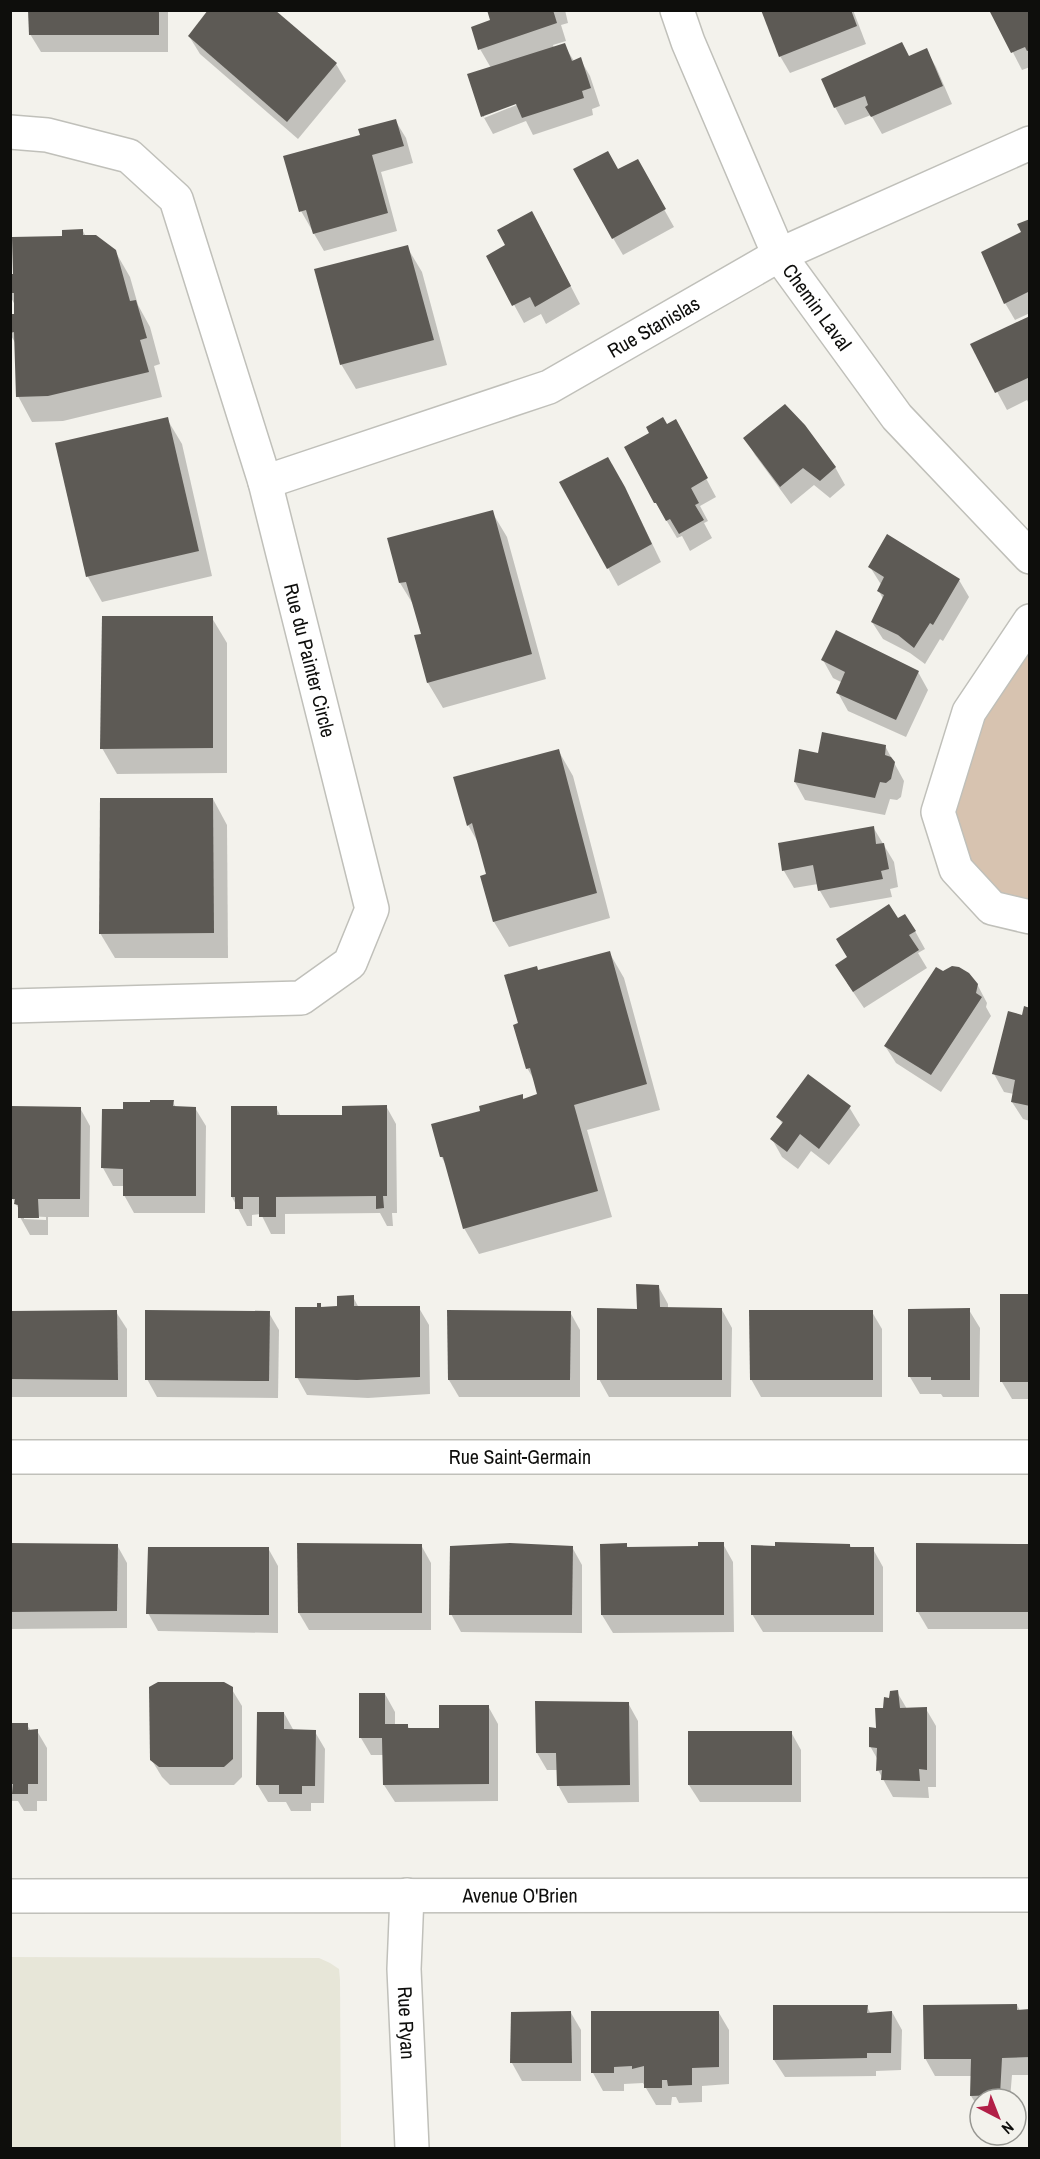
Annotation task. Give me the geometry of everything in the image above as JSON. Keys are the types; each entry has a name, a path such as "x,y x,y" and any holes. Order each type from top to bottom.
{"street":[{"name":"Chemin Laval","path":"677,10 687,42 779,255 897,417 1029,557"},
{"name":"Rue du Painter Circle","path":"10,132 47,135 129,156 176,199 265,482 372,909 350,963 301,998 10,1006"},
{"name":"Rue Stanislas","path":"265,482 549,387 779,255 1029,143"},
{"path":"1029,621 969,712 938,812 956,869 992,908 1029,917"},
{"name":"Rue Saint-Germain","path":"10,1457 1029,1457"},
{"name":"Avenue O'Brien","path":"10,1896 1029,1894"},
{"name":"Rue Ryan","path":"406,1895 404,1969 412,2148"}],"shaded area":[{"path":"1029,621 1029,917 992,908 938,812"},
{"path":"11,1957 319,1958 330,1963 339,1969 340,1980 341,2148 11,2148"}],"building":[{"path":"28,10 159,10 159,35 29,35"},
{"path":"208,10 275,10 337,63 287,122 188,36"},
{"path":"487,10 553,10 557,23 478,50 471,27 490,20"},
{"path":"761,10 851,10 857,26 779,57"},
{"path":"989,10 1030,10 1030,50 1027,51 1025,47 1011,53"},
{"path":"902,42 909,56 927,48 943,86 871,117 865,107 868,105 865,96 834,108 821,79"},
{"path":"565,43 572,61 581,57 591,88 582,91 584,98 522,118 516,104 481,117 467,74"},
{"path":"396,119 404,146 372,155 388,213 313,234 306,210 299,212 283,156 360,135 358,129"},
{"path":"608,151 618,169 638,159 666,209 612,239 573,169"},
{"path":"532,211 571,286 535,307 530,297 512,306 486,256 505,245 497,230"},
{"path":"1030,219 1030,291 1004,304 981,252 1021,232 1017,224"},
{"path":"83,229 83,235 96,235 116,250 130,301 136,300 147,338 140,340 149,372 48,396 16,397 14,332 10,333 10,314 14,314 14,293 10,293 10,274 13,274 12,237 62,236 62,230"},
{"path":"408,245 434,340 340,365 314,269"},
{"path":"1030,316 1030,377 995,393 970,344"},
{"path":"785,404 805,425 836,467 820,481 803,468 780,487 743,438"},
{"path":"168,417 199,551 86,577 55,443"},
{"path":"663,417 667,424 676,419 708,478 691,488 699,503 695,505 704,520 679,534 670,519 666,521 654,503 624,447 649,433 646,427"},
{"path":"608,457 652,544 607,569 559,482"},
{"path":"493,510 532,654 427,683 414,635 421,634 406,582 399,583 387,538"},
{"path":"887,534 960,579 933,625 930,623 914,648 898,635 871,622 884,595 877,591 884,577 868,567"},
{"path":"102,616 213,616 213,748 100,749"},
{"path":"836,630 919,671 896,720 836,693 845,672 821,660"},
{"path":"822,732 886,745 885,755 891,757 895,762 891,779 886,783 880,782 875,798 794,782 799,749 818,753"},
{"path":"559,749 597,893 493,922 480,876 486,874 472,823 467,826 453,777"},
{"path":"100,798 213,798 214,933 99,934"},
{"path":"874,826 876,844 884,843 889,869 881,871 883,879 818,891 813,865 782,871 778,843"},
{"path":"889,904 898,918 905,914 916,931 909,935 919,950 853,992 835,965 847,957 836,939"},
{"path":"610,951 647,1084 574,1105 598,1191 463,1229 443,1157 440,1157 431,1124 480,1111 479,1106 523,1094 523,1099 537,1094 530,1068 526,1069 513,1025 518,1023 504,975 537,966 538,970"},
{"path":"952,966 969,973 978,984 976,993 982,997 931,1075 884,1046 936,967 943,971"},
{"path":"1024,1006 1030,1008 1030,1106 1011,1102 1015,1080 992,1074 1008,1011 1022,1015"},
{"path":"808,1074 851,1106 819,1149 800,1134 787,1152 770,1139 783,1122 776,1117"},
{"path":"150,1100 174,1100 173,1106 196,1107 196,1196 123,1196 123,1169 101,1168 102,1109 123,1109 123,1102 150,1102"},
{"path":"387,1105 387,1196 383,1196 384,1208 376,1209 376,1196 276,1197 276,1217 259,1217 259,1197 243,1197 243,1209 235,1209 235,1197 231,1197 231,1106 277,1106 277,1115 342,1115 342,1106"},
{"path":"11,1106 81,1107 80,1199 38,1199 39,1218 18,1218 18,1205 14,1204 15,1199 11,1199"},
{"path":"636,1284 659,1285 660,1307 722,1308 722,1380 597,1380 597,1308 637,1309"},
{"path":"1000,1294 1030,1294 1030,1382 1000,1382"},
{"path":"354,1295 354,1306 420,1306 420,1377 357,1380 295,1378 295,1307 317,1307 317,1303 321,1303 321,1307 337,1306 337,1296"},
{"path":"970,1308 970,1380 931,1380 931,1377 908,1377 908,1309"},
{"path":"117,1310 118,1380 10,1379 10,1311"},
{"path":"145,1310 270,1311 269,1381 145,1380"},
{"path":"447,1310 571,1311 570,1380 448,1380"},
{"path":"749,1310 873,1310 873,1380 750,1380"},
{"path":"698,1542 724,1542 724,1615 601,1615 600,1544 627,1543 627,1547 698,1546"},
{"path":"775,1542 874,1547 874,1615 751,1615 751,1545 775,1546"},
{"path":"10,1543 118,1544 117,1611 10,1612"},
{"path":"297,1543 422,1544 422,1613 298,1613"},
{"path":"510,1543 573,1546 572,1615 449,1615 450,1546"},
{"path":"916,1543 1030,1544 1030,1612 916,1612"},
{"path":"148,1547 269,1547 269,1615 146,1614"},
{"path":"158,1682 224,1682 233,1687 233,1759 224,1767 159,1767 150,1760 149,1687"},
{"path":"898,1690 900,1708 927,1707 927,1770 919,1769 920,1781 881,1780 882,1770 876,1771 877,1748 869,1747 869,1727 876,1728 875,1708 883,1708 884,1697 889,1698 890,1691"},
{"path":"359,1693 385,1693 385,1724 408,1724 408,1728 439,1728 439,1705 489,1705 489,1784 383,1785 382,1738 359,1738"},
{"path":"535,1701 629,1702 630,1785 557,1786 556,1753 536,1753"},
{"path":"257,1712 284,1712 284,1729 316,1730 315,1786 302,1786 302,1794 279,1794 279,1785 256,1785"},
{"path":"11,1723 28,1723 28,1730 38,1729 38,1784 28,1784 28,1794 12,1794 13,1784 10,1784"},
{"path":"688,1731 792,1731 792,1785 688,1785"},
{"path":"1017,2004 1017,2010 1030,2009 1030,2057 1002,2058 1000,2087 970,2087 971,2059 924,2059 923,2005"},
{"path":"773,2005 868,2005 867,2013 892,2011 891,2053 867,2053 867,2058 773,2060"},
{"path":"571,2011 572,2063 510,2063 511,2012"},
{"path":"591,2011 719,2011 719,2067 692,2068 692,2085 668,2086 667,2080 662,2080 662,2088 644,2088 644,2066 632,2069 632,2066 614,2067 614,2073 591,2073"}]}
